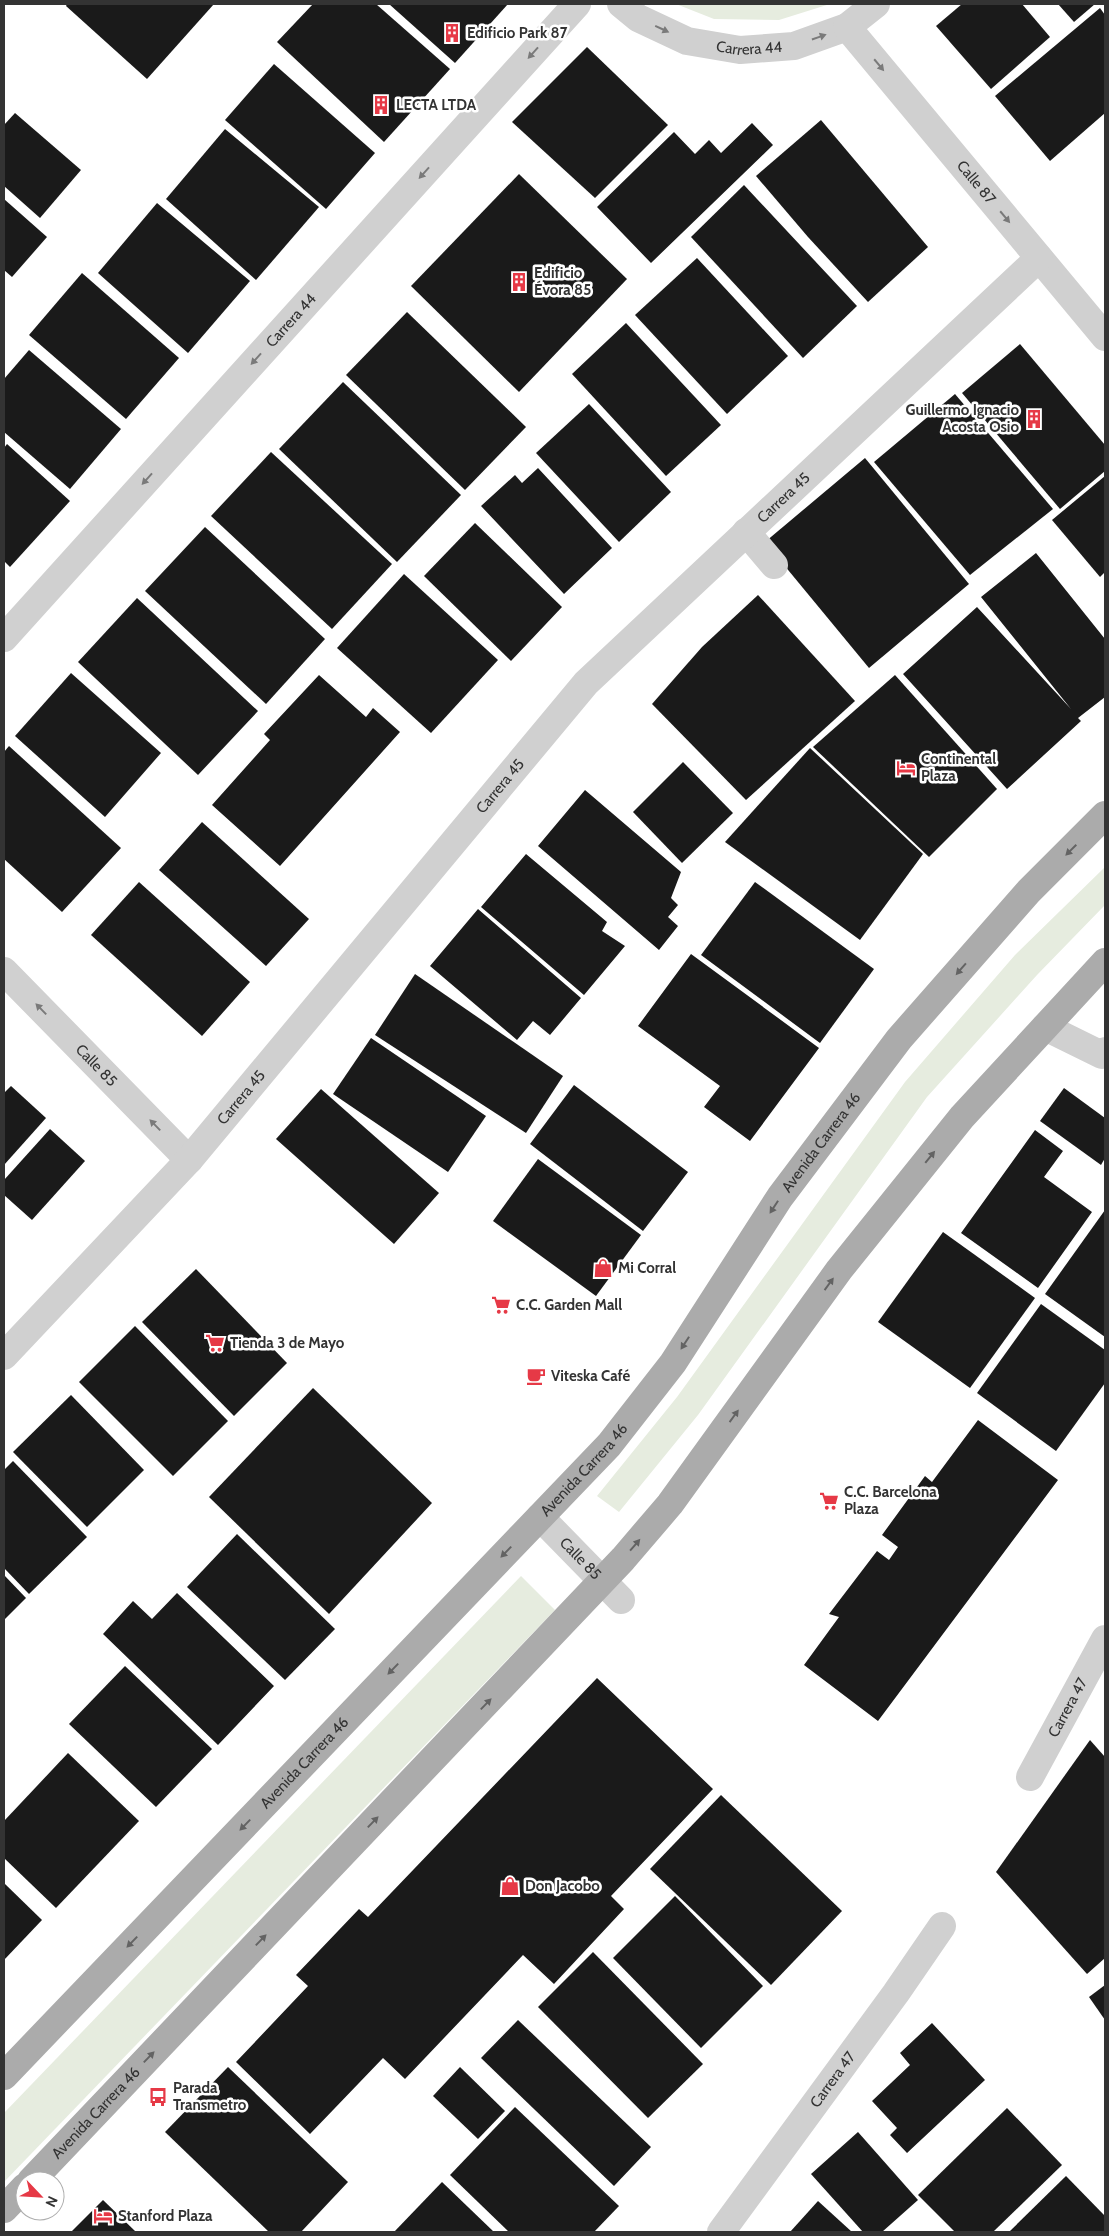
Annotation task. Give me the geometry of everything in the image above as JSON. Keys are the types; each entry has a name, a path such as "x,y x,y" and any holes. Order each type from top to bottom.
{"main road":[{"name":"Avenida Carrera 46","path":"4,2076 608,1445 673,1363 780,1197 900,1039 1029,891 1105,815"},
{"name":"Avenida Carrera 46","path":"41,2171 612,1591 670,1504 839,1270 962,1117 1105,962"},
{"path":"4,2209 15,2197"}],"street":[{"name":"Carrera 44","path":"4,638 577,4"},
{"name":"Carrera 44","path":"621,4 638,18 687,41 740,50 794,46 848,28 876,4"},
{"name":"Calle 87","path":"848,28 1105,337"},
{"name":"Carrera 45","path":"4,1356 189,1160 586,683 1040,258"},
{"path":"746,532 774,565"},
{"name":"Calle 85","path":"4,971 189,1160"},
{"path":"1045,1027 1102,1054 1105,1051"},
{"name":"Calle 85","path":"540,1517 612,1591"},
{"name":"Carrera 47","path":"1030,1777 1105,1639"},
{"name":"Carrera 47","path":"721,2232 896,1993 942,1926"}],"shaded area":[{"path":"676,4 830,4 779,20 714,19"},
{"path":"1105,867 1105,905 1037,975 927,1097 698,1415 619,1512 597,1496 677,1397 905,1082 1015,955"},
{"path":"521,1576 555,1610 4,2182 4,2113"}],"building":[{"path":"67,4 214,4 147,79 66,6"},
{"name":"LECTA LTDA","path":"313,4 376,4 450,69 384,142 277,42"},
{"name":"Edificio Park 87","path":"389,4 508,4 455,63"},
{"path":"962,4 1022,4 1050,37 991,89 936,26"},
{"path":"1058,4 1095,4 1074,22"},
{"path":"1100,8 1105,15 1105,113 1050,161 995,96"},
{"path":"587,47 668,125 595,198 512,122"},
{"path":"274,64 375,153 326,209 225,120"},
{"path":"15,113 81,170 40,218 4,186 4,125"},
{"path":"821,120 928,247 868,302 808,237 756,176"},
{"path":"752,123 773,145 651,263 597,207 674,132 695,154 709,140 721,153"},
{"path":"225,129 319,207 256,280 166,199"},
{"name":"Edificio Évora 85","path":"519,174 627,279 519,392 411,286"},
{"path":"744,185 857,306 803,358 691,237"},
{"path":"4,199 47,237 12,277 4,270"},
{"path":"157,203 250,281 188,353 98,273"},
{"path":"697,258 788,356 727,414 635,315"},
{"path":"82,273 179,358 126,419 29,335"},
{"path":"407,312 526,427 465,490 346,375"},
{"path":"626,323 721,425 666,476 572,374"},
{"name":"Guillermo Ignacio Acosta Osio","path":"1020,344 1105,445 1105,471 1060,509 962,393"},
{"path":"29,350 121,429 70,489 4,432 4,379"},
{"path":"343,382 461,495 397,562 279,449"},
{"path":"955,394 1053,509 970,575 874,462"},
{"path":"589,404 671,492 619,542 536,453"},
{"path":"7,444 70,501 10,567 4,561 4,448"},
{"path":"271,452 392,564 332,629 211,516"},
{"path":"865,458 969,584 869,668 765,542"},
{"path":"538,468 612,548 564,594 481,506 515,475 522,483"},
{"path":"1105,476 1105,572 1100,577 1052,520"},
{"path":"475,523 562,607 511,661 424,576"},
{"path":"205,527 325,639 266,704 145,591"},
{"path":"1036,553 1105,639 1105,697 1078,718 1081,721 1007,789 903,674 977,607 1071,709 981,597"},
{"path":"404,574 498,660 431,733 337,648"},
{"path":"758,595 855,701 746,800 652,704 702,647"},
{"path":"137,598 258,711 198,775 78,662"},
{"path":"71,673 161,753 105,817 15,736"},
{"path":"319,675 366,717 373,708 400,732 280,866 212,805 270,740 264,734"},
{"name":"Continental Plaza","path":"895,675 997,789 929,857 813,747"},
{"path":"9,746 121,848 62,912 4,859 4,752"},
{"path":"810,748 923,854 860,940 725,842"},
{"path":"683,762 733,813 682,863 633,812"},
{"path":"585,790 681,872 671,898 678,905 668,917 678,926 659,950 538,846"},
{"path":"202,822 309,919 266,966 159,870"},
{"path":"526,854 607,922 602,931 625,946 584,995 481,907"},
{"path":"139,882 250,982 202,1036 91,935"},
{"path":"755,882 874,969 820,1043 701,955"},
{"path":"478,909 581,998 550,1035 533,1021 517,1040 430,966"},
{"path":"691,954 819,1048 750,1141 704,1107 720,1086 638,1026"},
{"path":"415,974 563,1076 526,1133 375,1035"},
{"path":"371,1038 486,1116 448,1172 333,1094"},
{"path":"574,1085 688,1172 643,1231 530,1144"},
{"path":"11,1086 46,1118 4,1165 4,1093"},
{"path":"1064,1088 1105,1118 1105,1158 1101,1165 1040,1121"},
{"path":"321,1089 439,1193 394,1244 276,1139"},
{"path":"50,1129 85,1161 32,1220 4,1195 4,1180"},
{"path":"1035,1130 1063,1151 1044,1177 1092,1212 1038,1288 961,1233"},
{"path":"538,1159 641,1235 596,1296 493,1221"},
{"path":"1105,1210 1105,1337 1045,1294"},
{"path":"943,1232 1035,1298 970,1388 878,1322"},
{"name":"Tienda 3 de Mayo","path":"196,1269 287,1363 234,1416 142,1322"},
{"path":"1041,1304 1105,1350 1105,1383 1056,1451 977,1393"},
{"path":"135,1326 228,1421 173,1476 79,1382"},
{"path":"313,1388 432,1503 329,1614 209,1497"},
{"path":"71,1395 144,1470 87,1527 13,1452"},
{"path":"978,1420 1058,1480 878,1721 804,1665 839,1617 829,1614 877,1551 889,1560 898,1547 882,1535 925,1476 932,1482"},
{"path":"13,1461 87,1537 29,1594 4,1568 4,1470"},
{"path":"237,1534 335,1629 285,1680 187,1587"},
{"path":"4,1575 26,1598 4,1620"},
{"path":"177,1593 274,1686 218,1745 103,1634 133,1601 152,1619"},
{"path":"125,1666 212,1749 156,1807 69,1724"},
{"path":"597,1678 713,1789 611,1896 624,1909 554,1984 523,1955 405,2079 383,2058 310,2134 236,2062 308,1986 296,1975 359,1909 368,1917"},
{"path":"1090,1740 1105,1757 1105,1958 1087,1974 996,1872"},
{"path":"68,1753 139,1821 56,1908 4,1858 4,1821"},
{"path":"721,1795 842,1911 771,1985 650,1869"},
{"path":"4,1883 42,1920 4,1960"},
{"path":"675,1896 763,1986 701,2048 613,1958"},
{"path":"593,1952 703,2064 648,2118 538,2007"},
{"path":"1105,1985 1105,2020 1089,1997"},
{"path":"518,2020 651,2147 614,2186 481,2058"},
{"path":"932,2023 985,2080 907,2153 890,2135 897,2128 872,2101 910,2065 900,2053"},
{"path":"228,2067 348,2182 301,2232 269,2232 165,2132"},
{"path":"460,2067 505,2111 478,2139 433,2096"},
{"path":"515,2107 619,2206 594,2232 509,2232 450,2175"},
{"path":"1007,2108 1062,2165 993,2232 955,2232 918,2195"},
{"path":"858,2132 918,2200 882,2232 863,2232 811,2174"},
{"path":"1066,2176 1105,2216 1105,2232 1009,2232"},
{"path":"442,2182 494,2232 394,2232"},
{"name":"Stanford Plaza","path":"103,2200 136,2232 71,2232"},
{"path":"818,2201 852,2232 790,2232"}],"place":[{"name":"Edificio Park 87","path":"452,33"},
{"name":"LECTA LTDA","path":"381,105"},
{"name":"Edificio Évora 85","path":"519,282"},
{"name":"Guillermo Ignacio Acosta Osio","path":"1034,419"},
{"name":"Continental Plaza","path":"906,768"},
{"name":"Mi Corral","path":"603,1268"},
{"name":"C.C. Garden Mall","path":"501,1305"},
{"name":"Tienda 3 de Mayo","path":"215,1343"},
{"name":"Viteska Café","path":"536,1376"},
{"name":"C.C. Barcelona Plaza","path":"829,1501"},
{"name":"Don Jacobo","path":"510,1886"},
{"name":"Parada Transmetro","path":"158,2097"},
{"name":"Stanford Plaza","path":"103,2216"}]}
